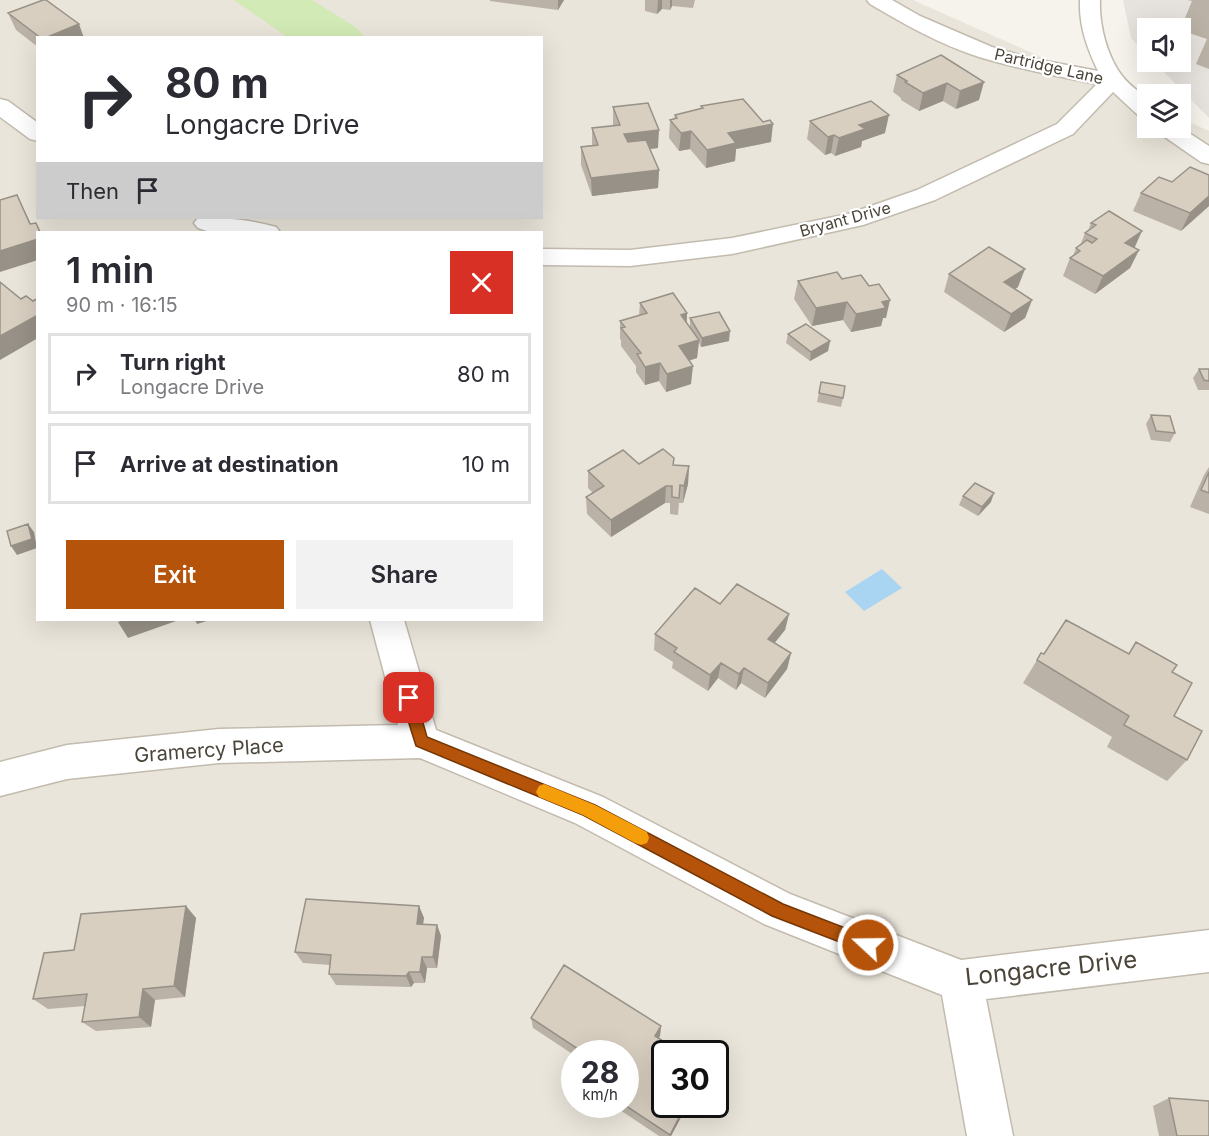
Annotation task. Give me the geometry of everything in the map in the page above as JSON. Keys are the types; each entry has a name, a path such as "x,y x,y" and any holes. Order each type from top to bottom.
{"street":[{"name":"Partridge Lane","path":"877,0 913,20 984,51 1028,64 1113,80 1137,102"},
{"path":"1090,0 1089,8 1096,45 1113,80"},
{"name":"Bryant Drive","path":"543,257 642,257 732,246 854,220 926,195 1065,129 1113,80"},
{"path":"0,106 36,133"},
{"path":"1181,138 1209,157"},
{"path":"204,224 259,231"},
{"path":"387,621 421,741"},
{"name":"Gramercy Place","path":"0,779 67,762 219,746 421,741"},
{"name":"Longacre Drive","path":"421,741 589,810 778,910 961,981 1209,951"},
{"path":"961,981 990,1136"}],"shaded area":[{"path":"0,0 913,0 1137,100 1137,138 1191,138 1191,123 1209,131 1209,1136 0,1136"},
{"path":"1123,0 1209,0 1209,118 1191,100 1191,84 1176,84 1164,72 1191,72 1191,18 1137,18 1137,44 1131,38"}],"green space":[{"path":"234,0 312,0 357,28 363,36 286,36"}],"water":[{"path":"882,569 902,588 864,611 845,592"}],"building":[{"path":"46,0 79,24 50,36 38,36 8,13"},
{"path":"941,55 984,82 960,91 947,83 923,93 897,75"},
{"path":"743,99 763,122 770,120 773,124 728,133 736,143 707,150 691,131 681,133 670,120 677,118 675,115 703,108 701,106"},
{"path":"871,101 889,115 859,125 865,129 839,138 834,135 828,137 810,121"},
{"path":"648,103 659,130 624,134 628,142 646,140 659,170 591,178 581,147 598,145 592,128 620,125 613,107"},
{"path":"1190,167 1209,175 1209,196 1190,213 1141,193 1159,177 1172,182"},
{"path":"17,195 30,224 36,223 40,231 36,231 36,240 0,251 0,200"},
{"path":"1109,211 1142,231 1125,243 1139,250 1103,276 1070,258 1080,251 1076,248 1087,240 1092,243 1097,239 1085,233 1096,225 1091,223"},
{"path":"989,247 1025,269 1004,282 1032,300 1011,314 949,274"},
{"path":"837,272 842,279 861,275 869,286 879,284 890,300 882,302 886,308 856,314 847,302 816,308 798,281"},
{"path":"0,282 21,299 26,296 33,301 36,299 36,316 0,336"},
{"path":"673,293 687,313 681,315 699,340 679,346 693,366 667,374 660,363 645,367 637,354 641,353 621,328 625,327 620,321 647,313 640,303"},
{"path":"719,312 730,331 702,338 690,318"},
{"path":"806,324 830,341 811,352 788,334"},
{"path":"1199,369 1209,369 1209,381 1204,380"},
{"path":"821,382 845,386 843,398 819,393"},
{"path":"1151,415 1170,416 1175,433 1156,431"},
{"path":"663,449 674,458 673,465 689,466 684,486 680,485 679,498 672,497 672,486 666,486 611,520 586,497 604,486 588,471 623,450 639,464"},
{"path":"1209,472 1209,493 1201,490"},
{"path":"975,483 994,493 982,507 963,496"},
{"path":"28,524 32,539 11,546 7,531"},
{"path":"737,584 789,614 768,639 791,653 768,683 744,668 739,674 721,663 710,675 674,652 677,648 655,634 695,588 720,604"},
{"path":"1066,620 1129,654 1136,642 1177,665 1172,672 1192,683 1174,716 1202,731 1187,760 1124,725 1129,716 1037,660 1041,653 1044,654"},
{"path":"306,899 419,906 417,924 437,925 433,957 422,957 420,972 409,972 406,976 329,974 331,955 295,952"},
{"path":"186,906 174,986 143,989 139,1017 82,1022 87,994 33,999 44,953 74,950 81,914"},
{"path":"564,965 661,1026 655,1036 661,1040 651,1040 651,1118 679,1118 670,1135 639,1115 639,1040 564,1040 531,1018"},
{"path":"1169,1098 1209,1101 1209,1136 1177,1136"}],"slow traffic":[{"path":"544,792 589,810 641,838"}],"route":[{"path":"409,698 421,741 589,810 778,910 868,945"}]}
